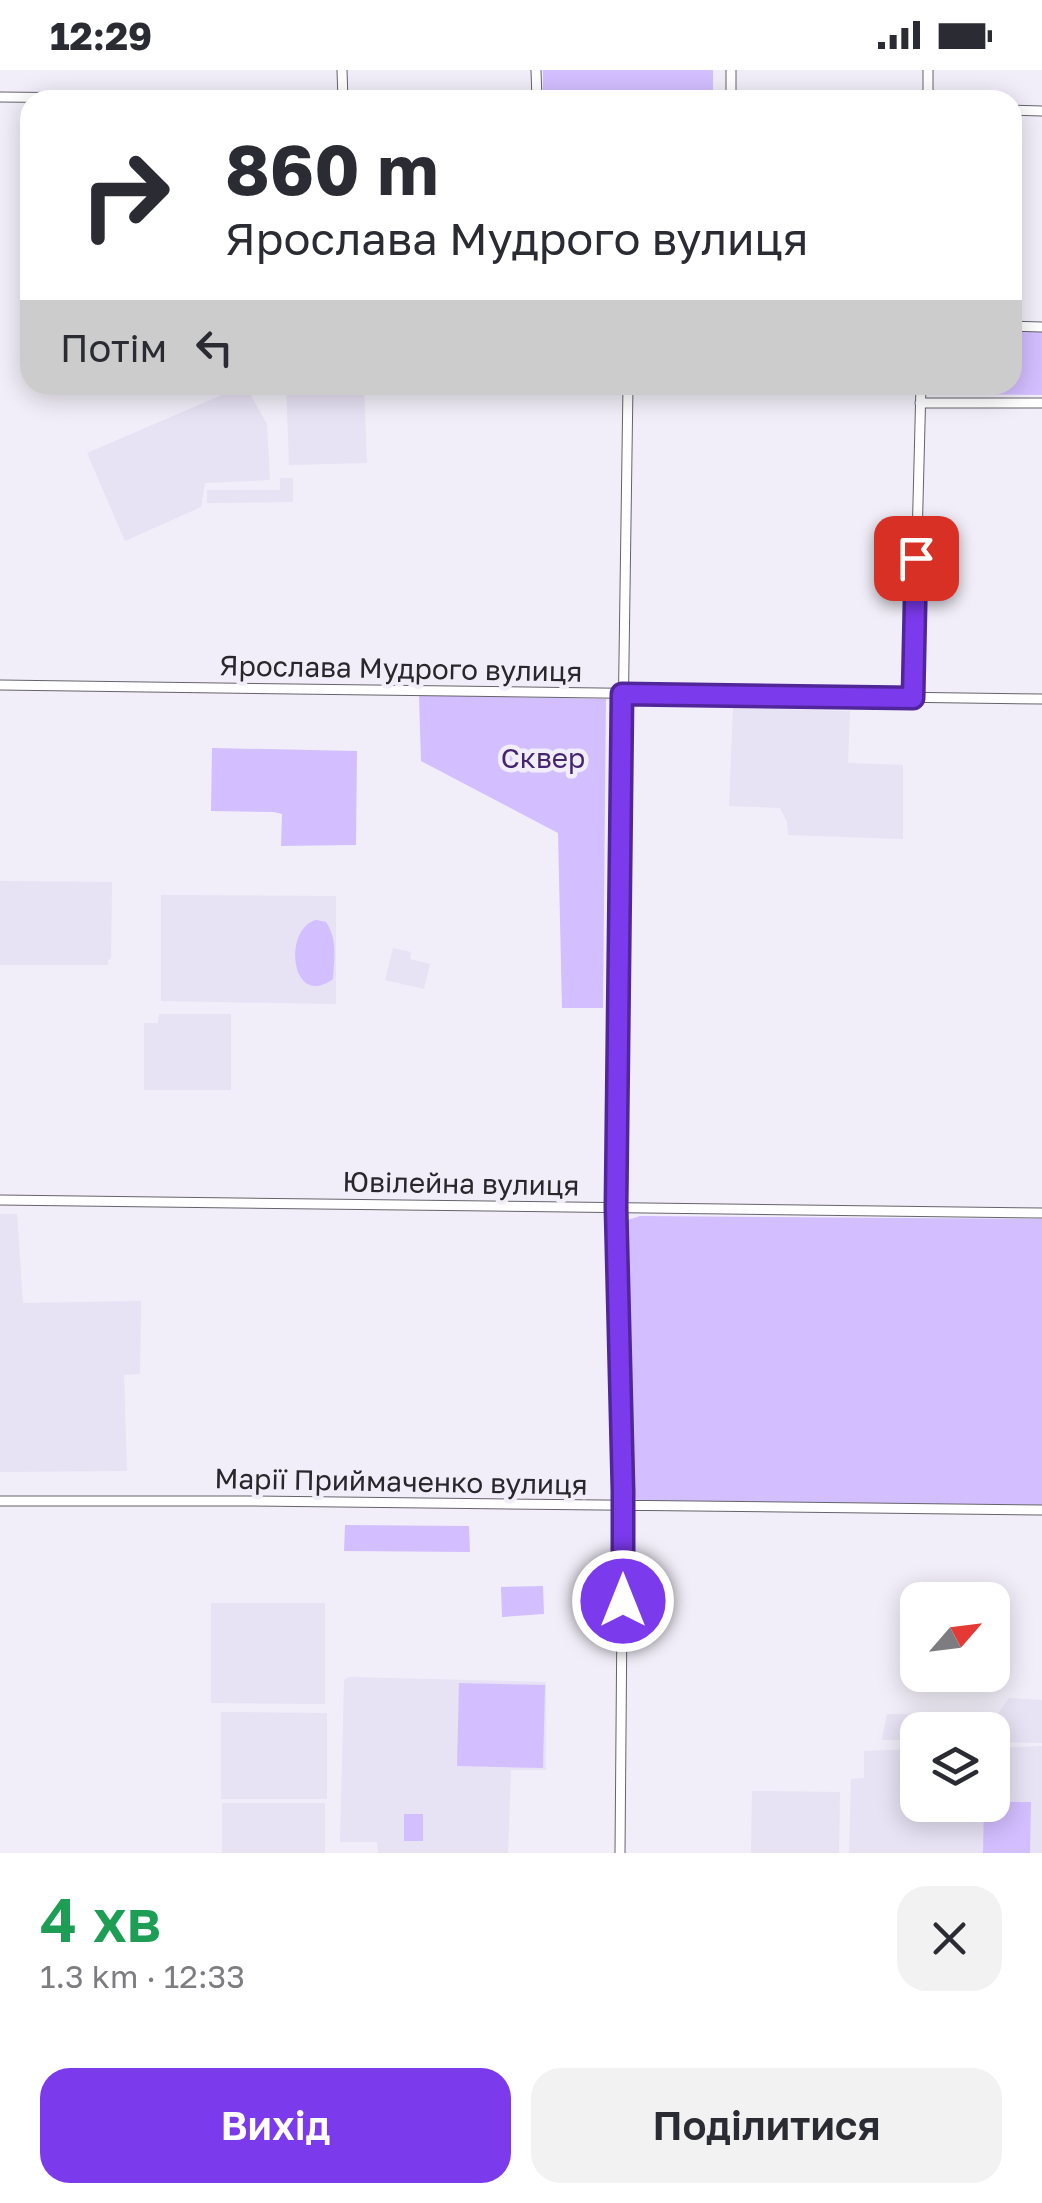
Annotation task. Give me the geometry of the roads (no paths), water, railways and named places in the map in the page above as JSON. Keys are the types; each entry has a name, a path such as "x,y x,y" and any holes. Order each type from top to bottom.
{"street":[{"path":"620,1853 623,1506 616,1208 628,395"},
{"path":"913,698 920,395"},
{"path":"920,403 1042,404"},
{"name":"Ярослава Мудрого вулиця","path":"0,685 1042,699"},
{"name":"Ювілейна вулиця","path":"0,1200 1042,1213"},
{"name":"Марії Приймаченко вулиця","path":"0,1501 1042,1510"}],"park label":[{"name":"Сквер","path":"543,757"}]}
